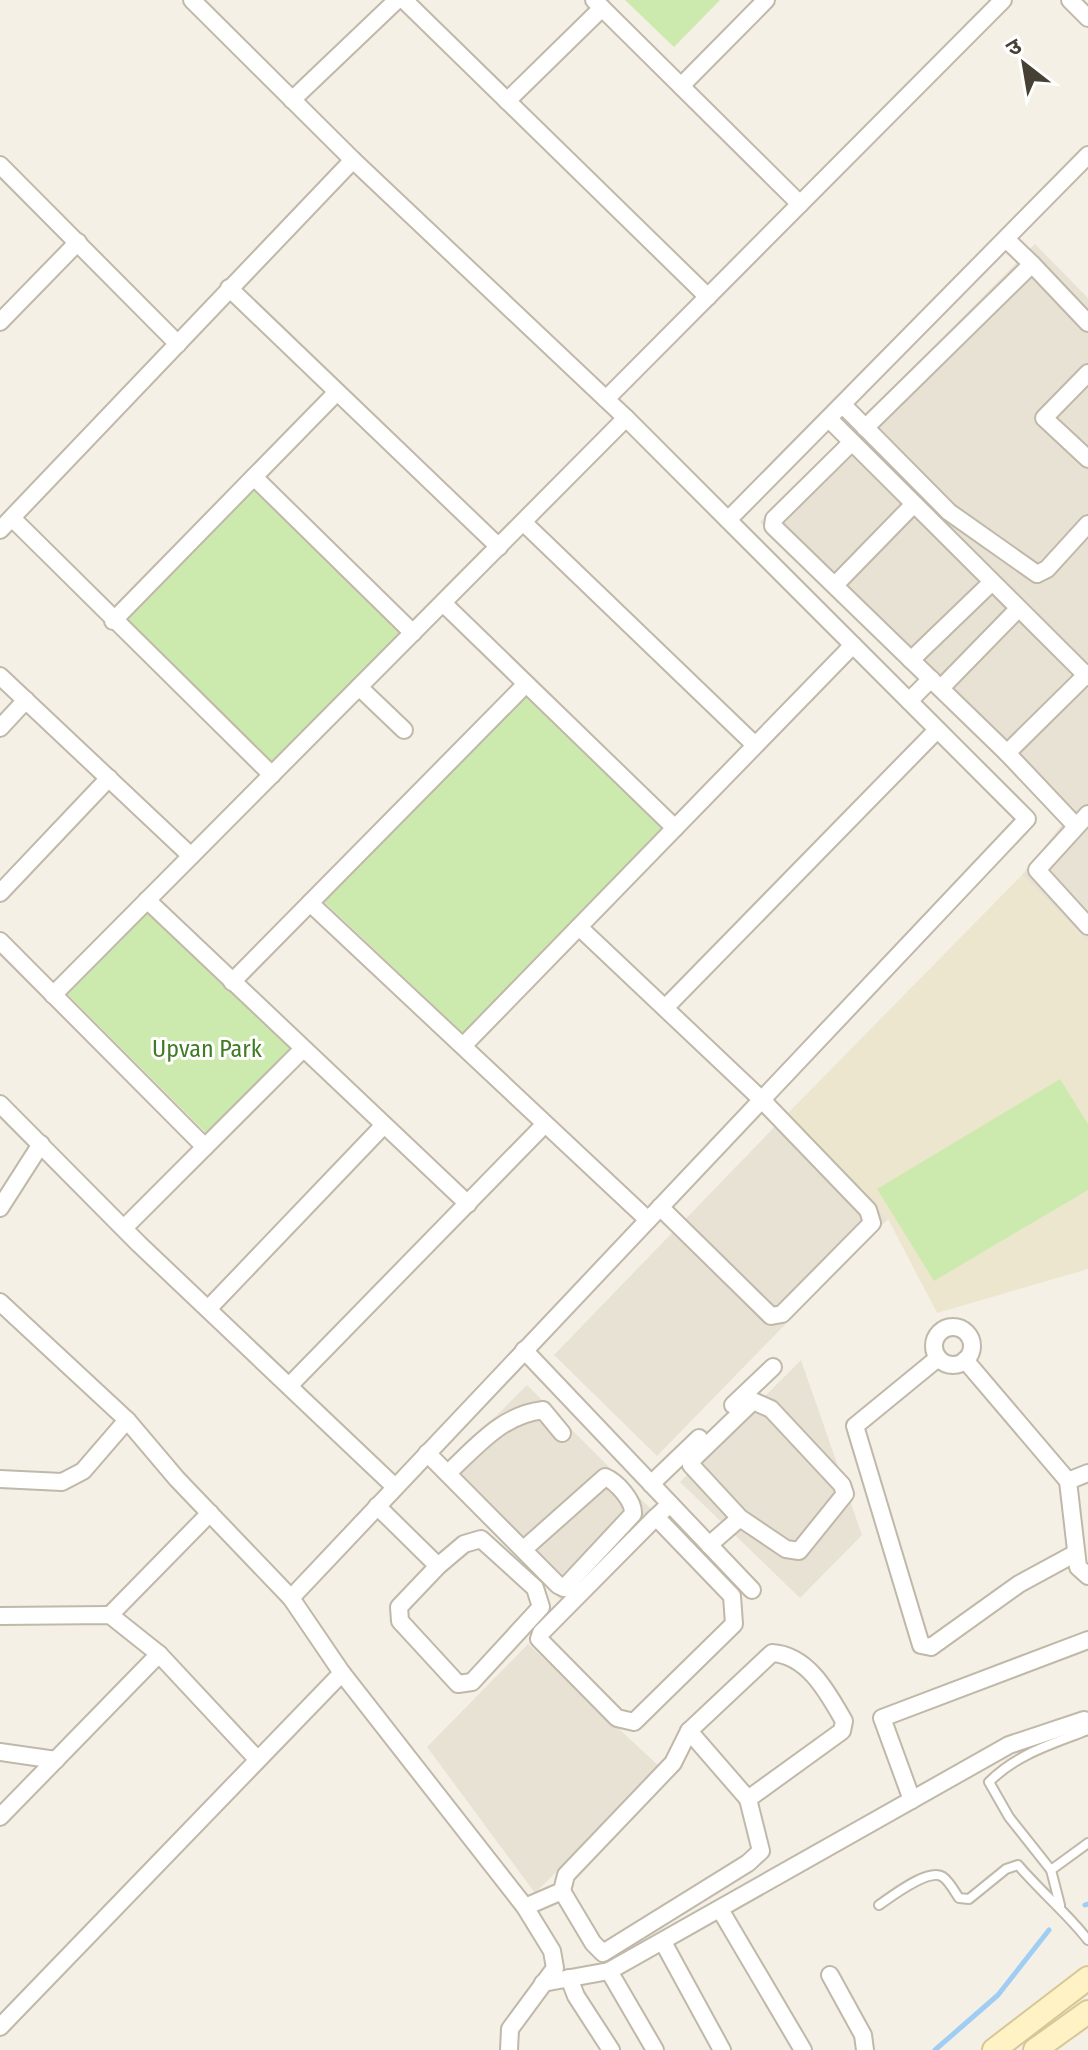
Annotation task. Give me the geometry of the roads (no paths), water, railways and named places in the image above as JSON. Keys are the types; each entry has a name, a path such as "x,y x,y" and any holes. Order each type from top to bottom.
{"main road":[{"path":"994,2050 1088,1978"},
{"path":"1035,2050 1088,2012"}],"street":[{"path":"192,0 353,160 626,418 1027,819 291,1598"},
{"path":"292,100 397,0"},
{"path":"404,0 708,297"},
{"path":"681,86 766,0"},
{"path":"606,399 1003,0"},
{"path":"1070,0 1088,18"},
{"path":"507,101 598,4 800,204"},
{"path":"728,520 1088,155"},
{"path":"272,775 113,621 6,524 353,160"},
{"path":"0,165 178,344"},
{"path":"1006,239 1088,323"},
{"path":"0,322 78,242"},
{"path":"865,428 1032,264"},
{"path":"229,288 499,547"},
{"path":"1088,373 1044,418 1088,459"},
{"path":"113,621 337,392"},
{"path":"843,405 949,512 1037,574 1047,569 1088,524"},
{"path":"53,995 626,418"},
{"path":"829,419 1087,675 1007,753"},
{"path":"852,442 772,523 1007,753 1082,820 1037,870 1088,926"},
{"path":"254,477 413,633"},
{"path":"835,585 913,505"},
{"path":"523,522 755,745"},
{"path":"911,660 992,582"},
{"path":"443,603 675,828"},
{"path":"909,701 936,684 1018,609"},
{"path":"463,1046 853,645"},
{"path":"0,676 191,856"},
{"path":"232,982 526,684"},
{"path":"359,687 404,730"},
{"path":"0,728 26,700"},
{"path":"665,1008 937,730"},
{"path":"0,893 109,778"},
{"path":"147,900 468,1204"},
{"path":"310,903 648,1220"},
{"path":"579,927 762,1100 868,1210 872,1223 782,1314 771,1316 660,1207"},
{"path":"0,941 205,1147"},
{"path":"125,1227 303,1049"},
{"path":"0,1104 395,1487"},
{"path":"289,1386 545,1124"},
{"path":"208,1309 384,1125"},
{"path":"0,1208 41,1144"},
{"path":"0,1302 127,1420 291,1598 342,1673 525,1907 552,1951 555,1968 510,2029 509,2050"},
{"path":"955,1328 969,1337 971,1350 965,1360 948,1364 938,1358 934,1346 938,1334 955,1328"},
{"path":"524,1350 752,1590"},
{"path":"938,1358 855,1426 921,1645 931,1647 1019,1584 1076,1553"},
{"path":"965,1360 1068,1481 1078,1567 1088,1576"},
{"path":"651,1484 773,1367"},
{"path":"753,1401 757,1401 771,1409 842,1485 845,1494 799,1551 786,1549 740,1518 691,1465 703,1447 753,1401"},
{"path":"448,1473 500,1424 523,1413 543,1410 562,1433"},
{"path":"0,1479 62,1482 83,1471 127,1420"},
{"path":"427,1453 448,1473 524,1549 564,1588 633,1514 632,1504 605,1477 524,1549"},
{"path":"1068,1481 1088,1473"},
{"path":"656,1517 732,1596 736,1608 734,1624 634,1722 617,1718 539,1639 656,1517 670,1504"},
{"path":"377,1506 438,1566"},
{"path":"110,1615 210,1513"},
{"path":"709,1545 740,1518"},
{"path":"481,1539 539,1595 541,1607 472,1682 458,1684 400,1621 399,1607 438,1566 464,1544 481,1539"},
{"path":"0,1616 110,1615 159,1654 257,1759"},
{"path":"912,1800 882,1718 1088,1640"},
{"path":"689,1731 748,1799 761,1851 748,1863 618,1946 603,1953 593,1943 562,1891 566,1875 673,1763 689,1731 772,1653 790,1654 805,1665 844,1721 842,1731 748,1799"},
{"path":"0,1817 159,1654"},
{"path":"0,2027 342,1673"},
{"path":"543,1983 609,1971 721,1911 1009,1745 1086,1725"},
{"path":"0,1752 56,1760"},
{"path":"525,1907 562,1891"},
{"path":"721,1911 803,2050"},
{"path":"663,1942 722,2050"},
{"path":"609,1971 655,2050"},
{"path":"830,1975 863,2035 865,2050"},
{"path":"569,1978 576,1996 611,2050"}],"lane":[{"path":"1086,1725 1005,1766 989,1782 1009,1817 1051,1870 1060,1905 1088,1940"},
{"path":"1051,1870 1088,1843"},
{"path":"879,1905 915,1881 935,1875 943,1877 959,1898 969,1899 1006,1869 1018,1865 1045,1898 1060,1905"}],"waterway":[{"path":"935,2050 998,1995 1049,1930"}],"park label":[{"name":"Upvan Park","path":"207,1049"}]}
